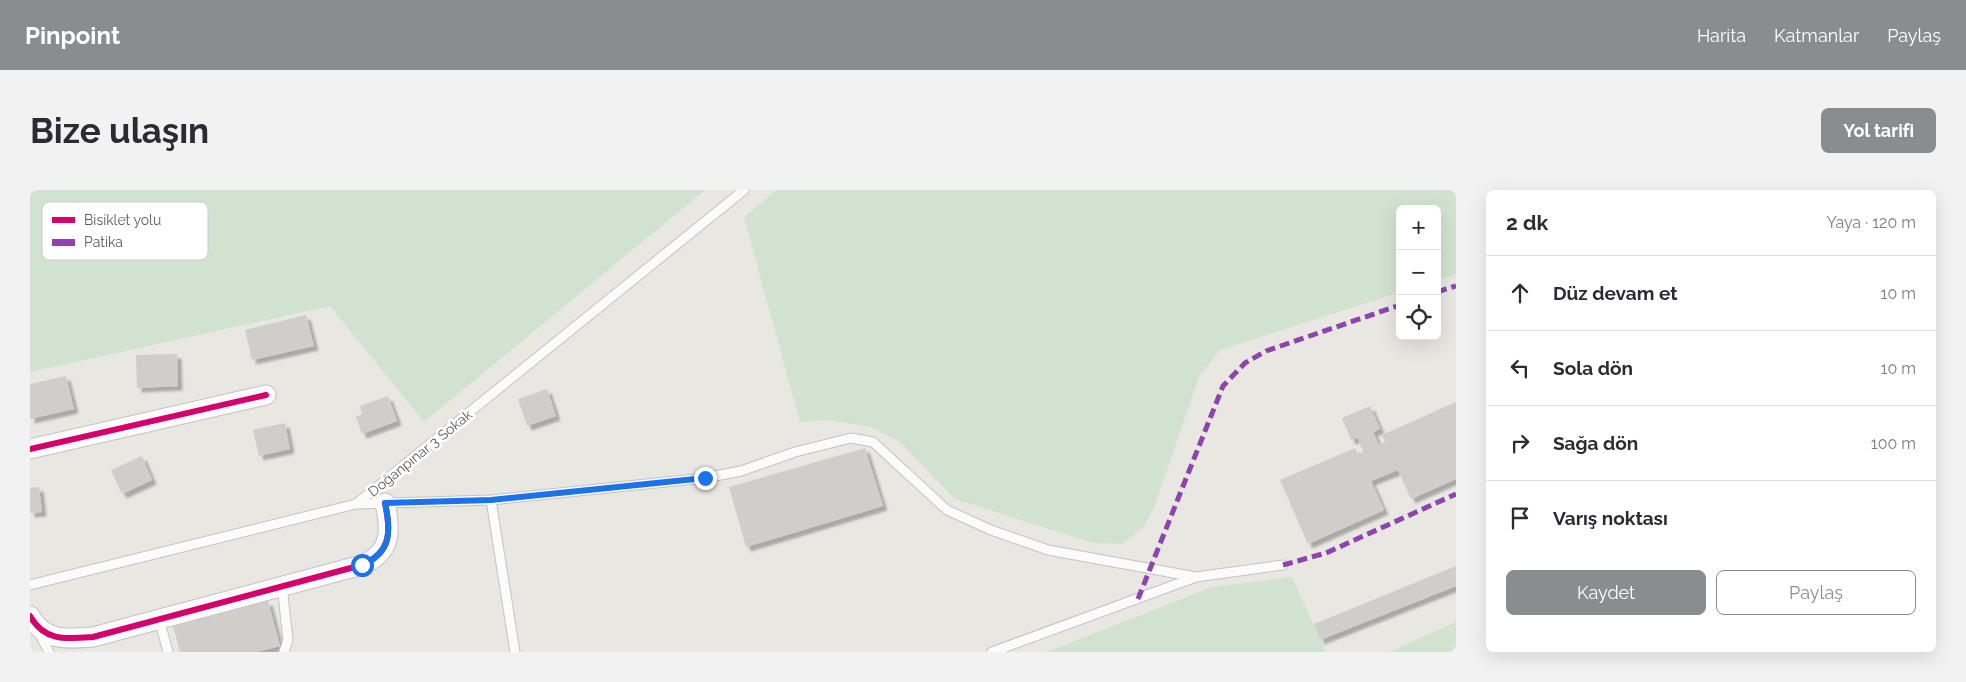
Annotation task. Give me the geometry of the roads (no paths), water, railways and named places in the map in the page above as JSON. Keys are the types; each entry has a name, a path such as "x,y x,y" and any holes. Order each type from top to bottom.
{"street":[{"path":"30,449 266,395"},
{"path":"34,622 52,636 69,639 93,637 362,565 372,561 382,553 387,540 390,525 385,503"}],"lane":[{"name":"Doğanpınar 3 Sokak","path":"30,585 356,504 744,190"},
{"path":"356,504 491,500 705,478 741,471 795,452 852,438 873,442 947,510 991,530 1048,550 1196,577"},
{"path":"491,500 515,652"},
{"path":"992,652 1196,577 1283,565"},
{"path":"282,586 288,640 284,652"},
{"path":"159,619 168,652"},
{"path":"34,622 49,652"}]}
